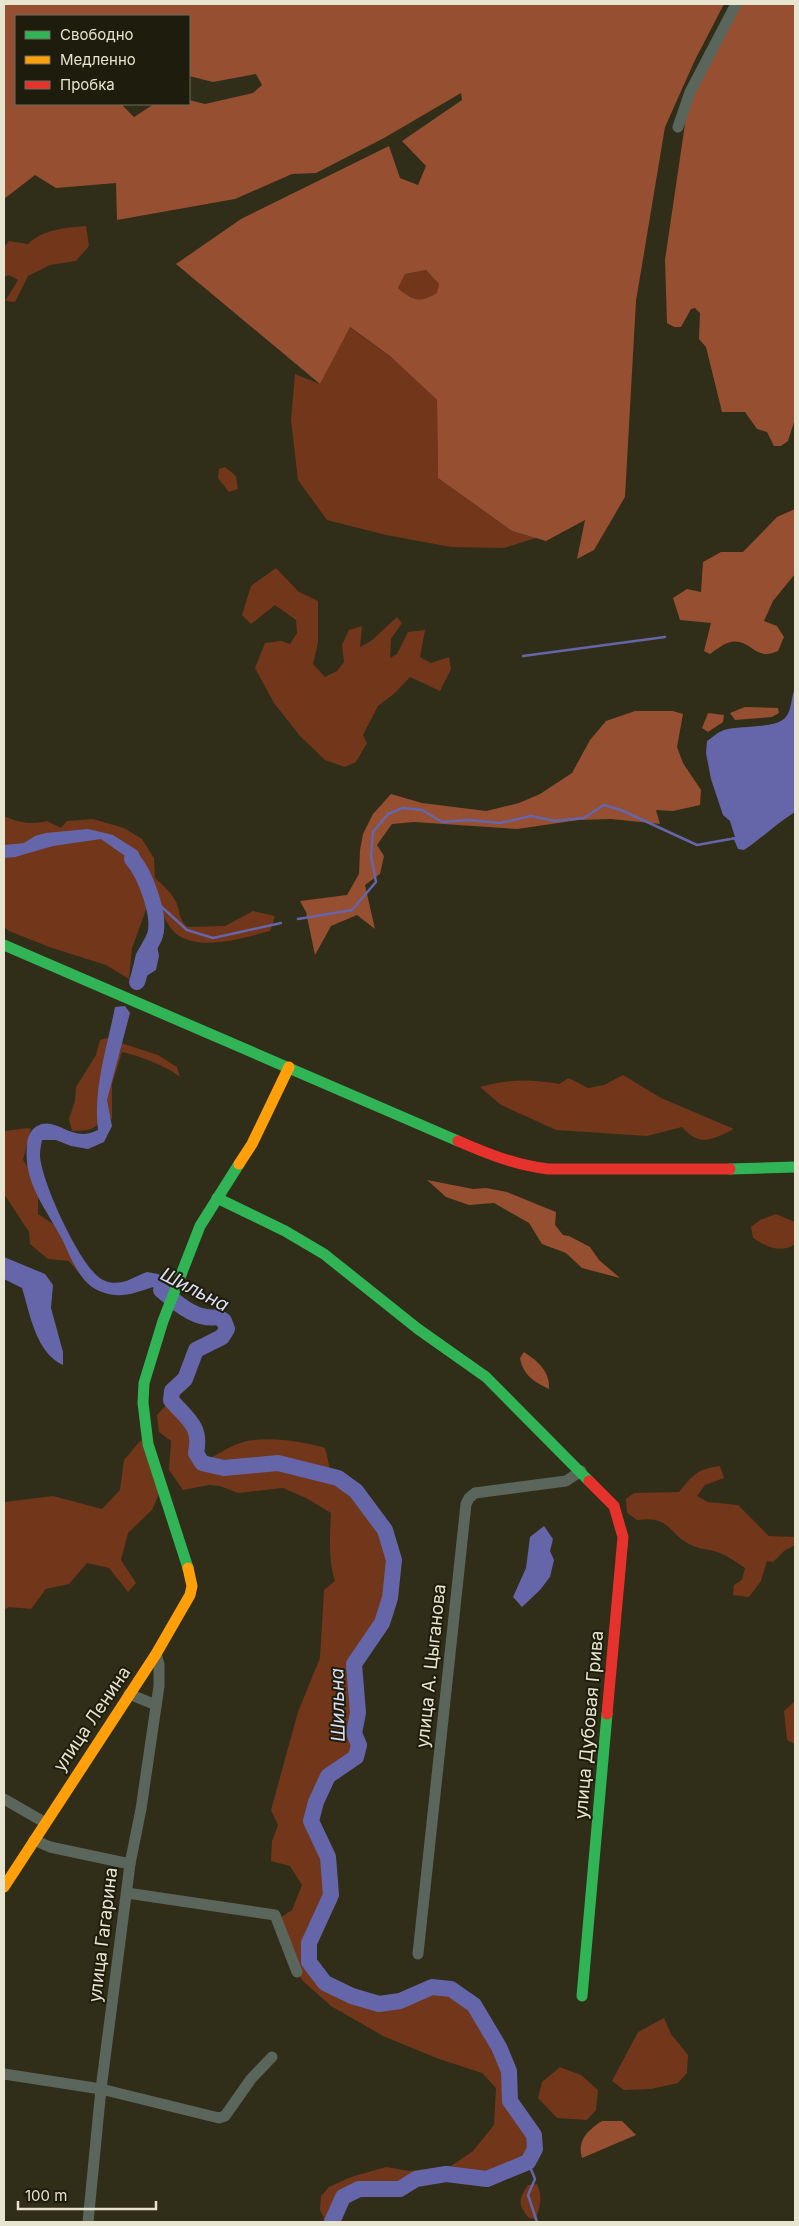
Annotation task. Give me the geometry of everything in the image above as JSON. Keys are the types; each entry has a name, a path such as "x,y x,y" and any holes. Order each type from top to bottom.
{"street":[{"path":"678,127 690,92 736,4"},
{"path":"4,945 498,1158 523,1166 548,1169 722,1170 795,1167"},
{"name":"улица Ленина","path":"4,1887 44,1822 156,1654 190,1594 192,1586 187,1565 148,1444 145,1423 144,1383 163,1321 200,1226 252,1144 289,1067"},
{"name":"улица Дубовая Грива","path":"217,1198 285,1231 324,1254 418,1328 486,1377 581,1471 594,1488 614,1506 623,1538 582,1996"},
{"name":"улица А. Цыганова","path":"418,1954 466,1504 469,1498 475,1494 566,1481 581,1471"},
{"name":"улица Гагарина","path":"88,2222 101,2089 126,1893 156,1705 160,1670 156,1654"},
{"path":"129,1694 156,1705"},
{"path":"4,1799 44,1822"},
{"path":"34,1840 50,1847 130,1864"},
{"path":"126,1893 275,1914 297,1972"},
{"path":"4,2074 101,2089 219,2118 225,2116 251,2079 272,2057"}],"shaded area":[{"path":"4,4 724,4 695,60 665,127 636,301 625,497 594,550 577,559 585,520 546,541 512,531 438,478 437,400 390,356 350,327 320,384 176,264 241,219 389,146 400,178 418,185 426,166 402,141 462,100 461,93 384,138 316,173 292,174 235,199 117,220 116,183 56,188 35,175 4,199","holes":["426,270 439,284 437,293 421,299 412,298 398,288 405,274"]},
{"path":"736,4 795,4 795,419 788,441 781,446 774,446 767,432 757,429 745,412 722,412 706,347 699,339 700,313 695,308 691,309 681,327 674,327 667,323 665,260 686,117 691,98"},
{"path":"86,226 89,246 76,261 50,265 28,276 15,302 5,301 18,280 9,275 4,277 4,247 9,241 28,244 48,232"},
{"path":"426,270 439,284 438,293 426,298 417,299 408,296 398,288 405,274"},
{"path":"349,327 390,356 437,400 438,478 512,531 536,538 504,548 451,547 386,535 327,520 298,480 291,420 295,374 320,384"},
{"path":"225,467 236,476 238,489 229,492 218,478 219,469"},
{"path":"795,509 795,574 773,601 764,621 777,626 784,637 778,651 763,654 743,643 731,642 710,654 704,651 711,623 680,620 673,598 687,589 701,592 703,562 721,552 743,552 777,517"},
{"path":"276,568 299,592 318,601 318,643 313,664 325,677 337,671 344,662 342,645 349,630 362,626 360,647 371,641 397,617 402,623 391,639 390,658 397,654 408,632 425,630 420,657 431,663 449,657 451,669 440,691 410,677 395,693 378,706 363,735 367,743 356,762 345,767 325,760 300,736 274,703 255,668 265,643 281,641 290,644 297,633 296,620 275,605 251,624 242,615 251,586"},
{"path":"795,688 795,812 744,850 738,849 733,837 735,837 730,821 723,815 711,779 706,753 707,741 724,730 773,724 785,718 789,712"},
{"path":"745,707 778,708 779,713 772,717 735,720 730,713"},
{"path":"635,711 673,711 683,714 677,747 683,763 701,790 700,805 673,811 656,810 660,824 611,819 579,820 517,829 414,822 392,824 377,845 384,856 380,874 365,885 375,929 357,915 331,926 315,955 306,912 300,901 347,895 359,874 363,834 373,814 391,794 422,803 486,811 519,803 540,794 572,773 590,740 606,721"},
{"path":"708,713 724,715 723,722 708,732 702,728"},
{"path":"4,816 25,823 47,821 61,828 67,821 93,819 124,828 142,839 154,858 155,878 174,898 180,917 187,927 225,926 253,911 275,916 270,931 225,942 202,943 191,941 176,934 151,896 132,948 129,979 106,965 52,948 9,931 4,927"},
{"path":"88,829 113,835 138,851 147,872 139,879 128,858 101,839 53,846 15,857 4,858 4,845 24,843 35,836 46,833"},
{"path":"155,934 159,956 156,970 143,978 134,973 136,954"},
{"path":"125,1006 130,1013 107,1100 112,1126 104,1142 88,1149 71,1146 56,1140 42,1140 40,1155 54,1203 74,1243 94,1273 103,1280 115,1283 126,1281 147,1272 158,1274 169,1283 165,1295 153,1287 128,1294 115,1295 102,1292 88,1283 77,1270 37,1195 32,1183 27,1159 27,1142 33,1129 37,1126 51,1124 80,1134 98,1130 97,1099 99,1083 115,1007"},
{"path":"106,1038 158,1055 177,1067 180,1077 152,1062 122,1052 112,1084 112,1119 104,1112 96,1126 72,1131 69,1119 75,1101 76,1087 96,1055 100,1040"},
{"path":"623,1075 661,1098 734,1129 706,1140 694,1137 682,1127 647,1136 556,1130 501,1105 480,1087 501,1082 520,1081 559,1084 569,1078 588,1088 604,1085"},
{"path":"31,1129 23,1160 38,1181 38,1214 64,1231 90,1278 79,1273 69,1261 48,1259 30,1244 29,1232 4,1194 4,1131"},
{"path":"427,1180 473,1189 486,1188 507,1192 556,1212 555,1225 563,1235 569,1236 590,1247 599,1260 620,1278 582,1268 566,1253 542,1244 529,1223 494,1203 469,1205 446,1197"},
{"path":"776,1214 795,1222 795,1244 790,1247 773,1248 753,1238 751,1227 760,1220"},
{"path":"4,1257 45,1274 53,1285 51,1308 63,1352 63,1365 46,1352 40,1342 31,1321 22,1288 4,1279"},
{"path":"524,1352 545,1372 548,1377 549,1389 534,1381 524,1369 520,1358"},
{"path":"171,1400 188,1418 195,1429 197,1436 196,1453 202,1462 235,1445 260,1439 295,1441 325,1448 330,1469 338,1478 356,1491 385,1530 394,1560 390,1598 382,1623 354,1664 358,1713 354,1733 359,1745 356,1757 328,1776 316,1802 311,1821 328,1857 331,1895 326,1898 307,1927 309,1962 325,1983 352,1996 379,2004 400,2001 432,1987 451,1989 474,2005 499,2047 509,2071 511,2101 534,2135 535,2149 528,2162 487,2179 446,2174 416,2179 400,2189 359,2189 343,2197 336,2222 323,2222 324,2218 320,2210 321,2196 329,2187 351,2177 386,2167 409,2171 451,2166 473,2151 494,2125 496,2088 482,2073 439,2059 383,2036 331,2006 303,1981 297,1972 280,1918 292,1910 302,1885 290,1866 271,1861 272,1841 278,1825 271,1810 298,1712 320,1658 324,1590 335,1581 330,1556 331,1513 306,1498 283,1488 238,1493 220,1486 209,1485 183,1490 169,1470 171,1441 159,1432 157,1415"},
{"path":"141,1440 159,1494 152,1510 128,1533 121,1560 136,1583 128,1592 109,1568 87,1563 69,1584 46,1589 31,1609 9,1607 4,1610 4,1502 53,1496 102,1509 120,1490 124,1460"},
{"path":"720,1466 724,1478 705,1485 697,1496 708,1502 738,1505 769,1536 795,1537 795,1545 784,1551 773,1562 767,1561 761,1581 749,1597 733,1595 734,1585 742,1580 745,1568 722,1554 683,1541 668,1526 657,1520 637,1520 627,1513 626,1499 634,1493 679,1492 696,1473"},
{"path":"544,1526 553,1539 550,1551 554,1560 550,1577 540,1590 522,1607 513,1597 526,1568 530,1537"},
{"path":"795,1701 795,1744 787,1740 784,1711"},
{"path":"664,2018 671,2034 688,2055 687,2073 678,2083 651,2089 624,2090 612,2081 638,2032"},
{"path":"560,2067 581,2075 598,2090 596,2110 587,2120 557,2118 538,2098 542,2082"},
{"path":"602,2121 622,2121 636,2135 582,2158 581,2146 584,2136"},
{"path":"537,2184 540,2206 536,2219 529,2218 521,2206 521,2198 528,2185"}],"waterway":[{"path":"523,656 665,637"},
{"path":"298,919 352,910 376,882 371,856 373,832 388,814 403,808 422,810 442,822 469,820 500,823 531,816 555,821 584,818 604,805 621,810 697,845 736,838"},
{"name":"Шильна","path":"132,859 147,884 156,917 155,935 147,951 137,982"},
{"path":"153,899 187,930 213,938 281,923"},
{"name":"Шильна","path":"161,1290 195,1314 210,1318 218,1317 224,1321 227,1329 222,1337 196,1350 185,1379 172,1391 171,1400 188,1418 195,1429 197,1436 196,1453 202,1463 224,1468 278,1463 338,1478 356,1491 385,1530 394,1560 390,1598 382,1623 354,1664 358,1713 354,1733 359,1745 356,1757 328,1776 316,1802 311,1821 328,1857 331,1895 309,1943 309,1962 325,1983 352,1996 379,2004 400,2001 432,1987 451,1989 474,2005 499,2047 509,2071 510,2101 534,2135 535,2149 528,2162 487,2179 446,2174 416,2179 400,2189 359,2189 343,2197 332,2222"},
{"path":"528,2162 535,2179 528,2195 537,2222"}],"traffic: fast":[{"path":"4,945 458,1141"},
{"path":"188,1568 148,1444 143,1403 144,1383 163,1321 200,1226 239,1164"},
{"path":"730,1169 795,1167"},
{"path":"217,1198 285,1231 324,1254 418,1329 486,1377 589,1481"},
{"path":"582,1996 607,1714"}],"traffic: slow":[{"path":"239,1164 252,1144 289,1067"},
{"path":"4,1887 156,1654 190,1595 192,1586 188,1568"}],"traffic: jam":[{"path":"458,1141 524,1165 548,1169 730,1169"},
{"path":"589,1481 614,1506 623,1537 607,1714"}]}
